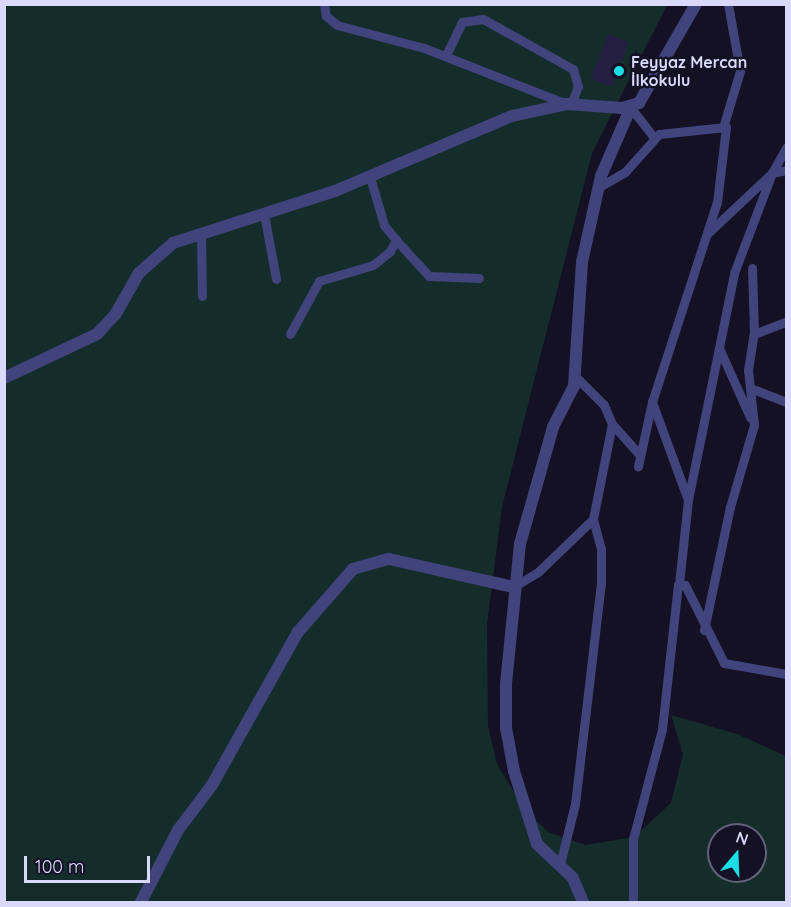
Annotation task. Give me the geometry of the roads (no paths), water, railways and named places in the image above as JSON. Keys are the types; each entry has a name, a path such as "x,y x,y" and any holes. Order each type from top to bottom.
{"street":[{"path":"324,4 326,16 337,25 446,56 569,104"},
{"path":"583,903 560,864 537,844 506,728 513,587 553,427 575,376 582,262 599,187 631,107 645,97 696,4"},
{"path":"638,466 638,453 652,402 717,202 724,124 740,71 728,4"},
{"path":"446,56 462,22 483,19 573,69 578,86 569,104"},
{"path":"4,378 98,334 154,256 201,235 370,177 512,116 569,104 631,107 654,137"},
{"path":"599,187 625,172 654,137 704,133 724,124"},
{"path":"633,903 633,839 662,729 688,500 734,273 772,173 786,148"},
{"path":"706,235 772,173 786,170"},
{"path":"370,177 384,225 429,276 479,278"},
{"path":"264,214 276,279"},
{"path":"201,235 202,296"},
{"path":"290,334 319,281 373,265 396,240"},
{"path":"704,631 730,507 754,425 750,388 754,334 752,268"},
{"path":"754,334 786,322"},
{"path":"719,348 754,425"},
{"path":"575,376 598,397 612,424 638,453"},
{"path":"750,388 786,402"},
{"path":"652,402 688,500"},
{"path":"560,864 575,804 601,584 602,549 593,519 612,424"},
{"path":"141,903 178,830 212,785 298,632 352,569 389,559 513,587 537,572 593,519"},
{"path":"679,584 723,663 786,674"}],"place":[{"name":"Feyyaz Mercan İlkokulu","path":"619,71"}]}
